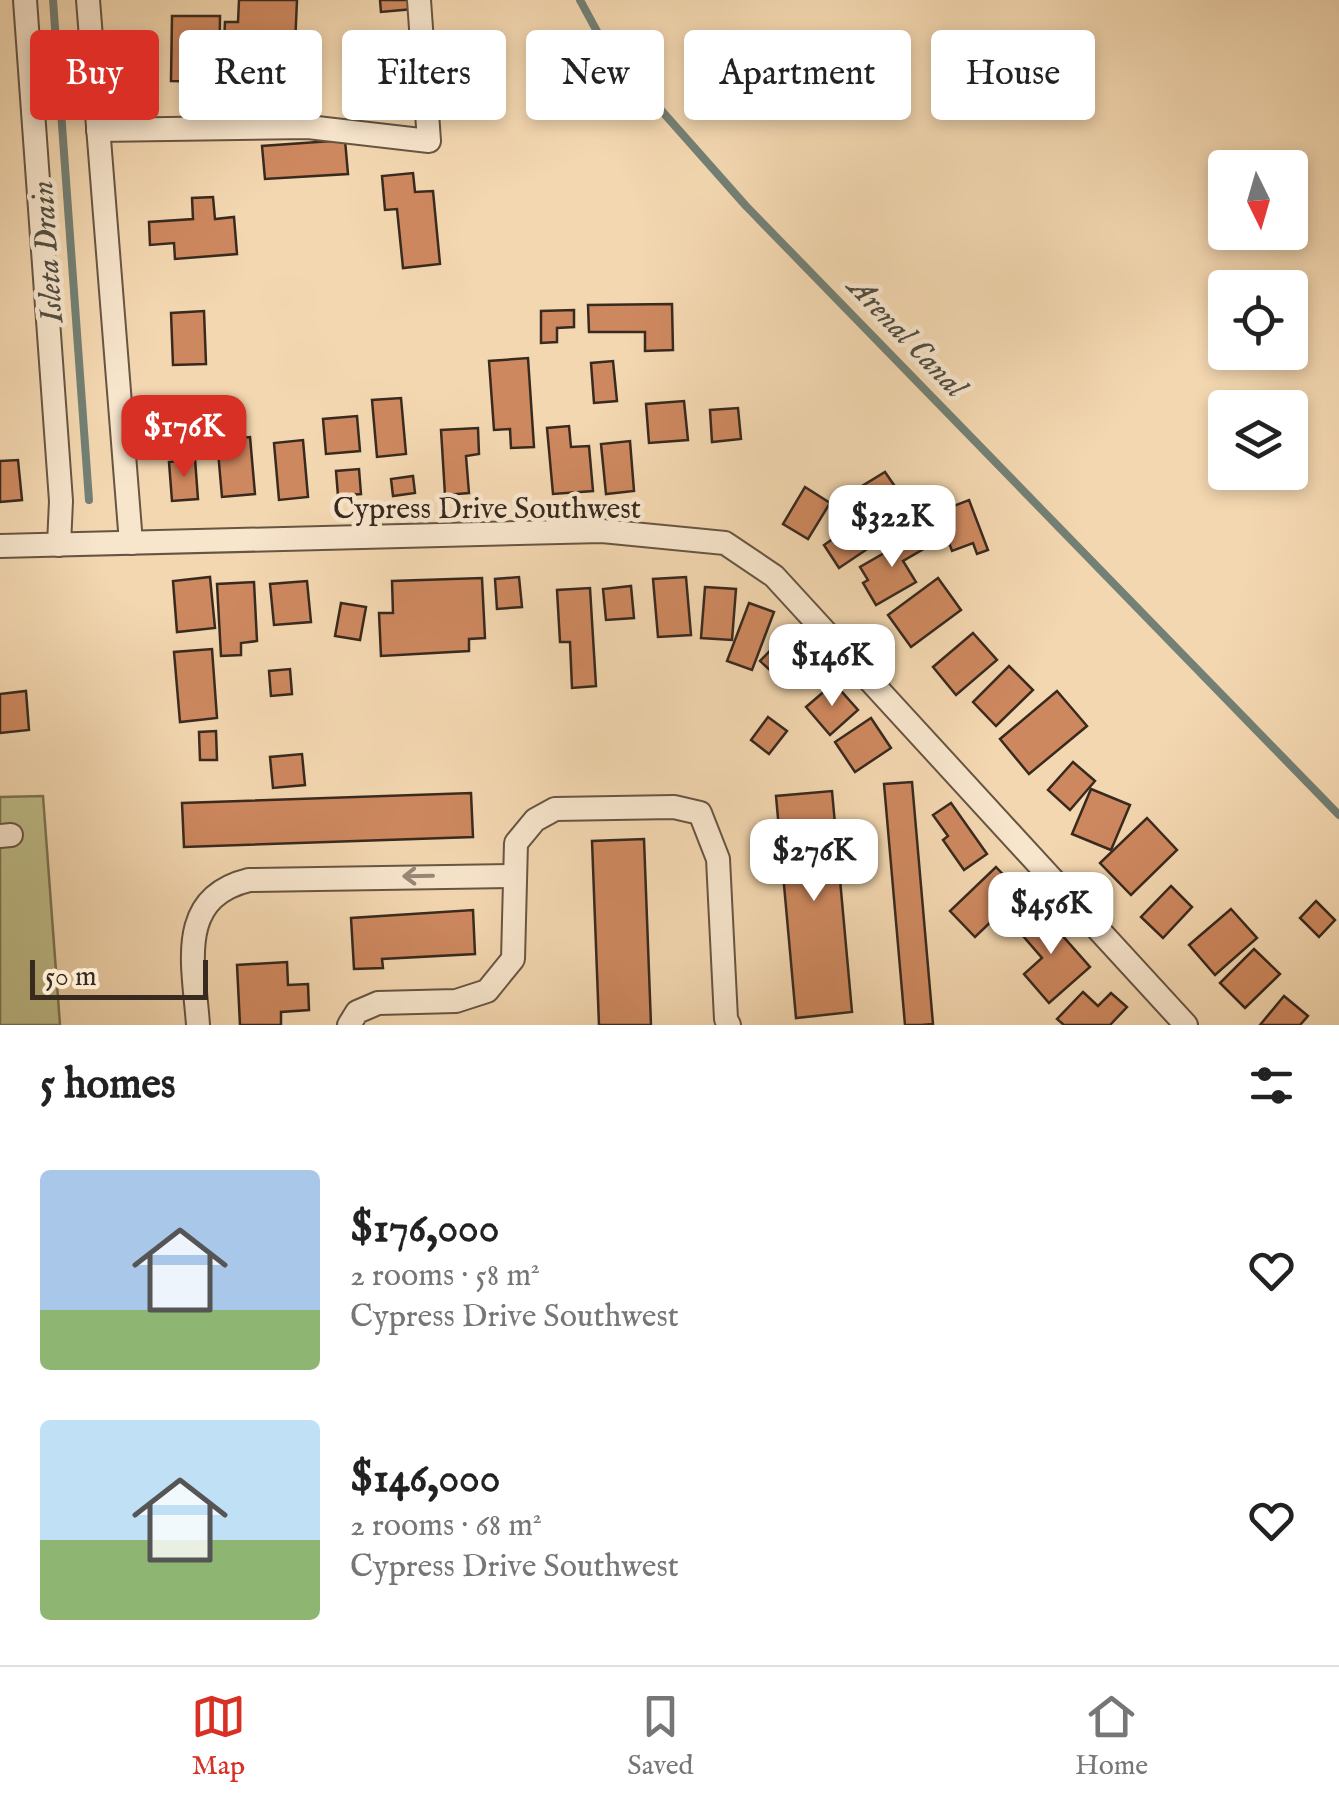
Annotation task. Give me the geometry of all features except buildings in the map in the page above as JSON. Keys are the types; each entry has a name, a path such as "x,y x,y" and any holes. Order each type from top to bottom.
{"street":[{"path":"25,0 61,501 59,545"},
{"path":"88,0 131,543"},
{"path":"98,130 308,128 429,142 419,0"},
{"name":"Cypress Drive Southwest","path":"0,546 602,532 725,542 774,576 1186,1025"},
{"path":"349,1025 357,1012 378,1004 456,1001 487,991 514,959 516,843 535,820 556,809 674,807 700,813 718,859 728,1025"},
{"path":"198,1025 194,930 200,912 214,895 232,884 250,880 515,876"}],"shaded area":[{"path":"43,796 60,1025 0,1025 0,797"}],"waterway":[{"name":"Isleta Drain","path":"53,0 89,500"},
{"name":"Arenal Canal","path":"580,0 606,48 746,206 1339,815"}]}
